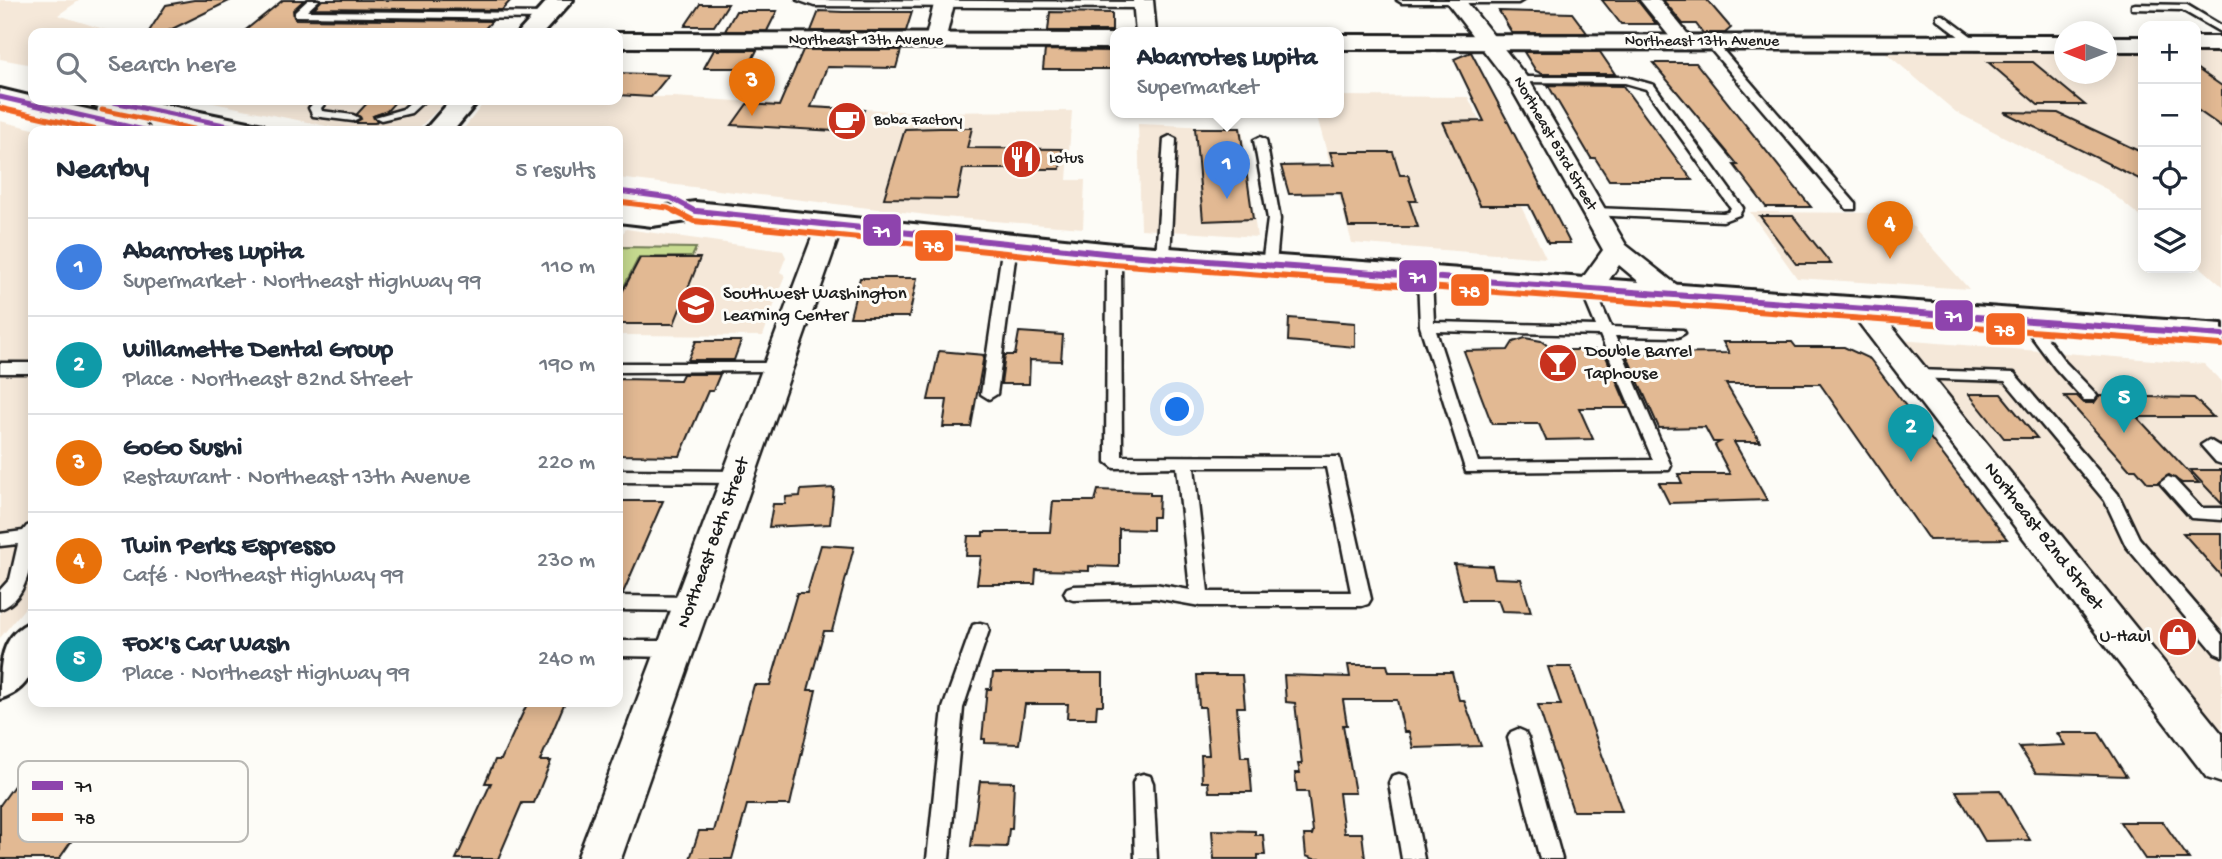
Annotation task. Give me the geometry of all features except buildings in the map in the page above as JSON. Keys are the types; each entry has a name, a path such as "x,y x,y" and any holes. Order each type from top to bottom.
{"main road":[{"name":"Northeast 13th Avenue","path":"623,40 1110,41"},
{"name":"Northeast 13th Avenue","path":"1344,42 2054,44"},
{"path":"2117,44 2138,44"},
{"path":"2201,44 2222,44"},
{"path":"0,75 28,82"},
{"path":"0,97 28,103"},
{"path":"35,105 126,126"},
{"path":"128,105 229,126"},
{"path":"443,126 461,105"},
{"path":"623,210 652,217 695,211 829,227 1114,254 2222,335"},
{"path":"0,680 28,645"}],"street":[{"name":"Northeast 83rd Street","path":"1455,0 1518,80 1616,250 1672,295"},
{"path":"1650,0 1685,43"},
{"path":"935,41 945,2"},
{"path":"1143,3 1145,27"},
{"name":"Northeast 86th Street","path":"599,859 829,227"},
{"path":"1588,290 1616,250"},
{"name":"Northeast 82nd Street","path":"1863,309 2219,756"}],"lane":[{"path":"314,0 298,14 537,13"},
{"path":"802,0 811,3 1143,3"},
{"path":"1402,0 1518,0"},
{"path":"2135,7 2184,7 2222,30"},
{"path":"1940,17 1974,43"},
{"path":"1710,43 1851,206"},
{"path":"1518,80 1626,80 1650,87 1737,208 1733,215 1723,217 1594,212"},
{"path":"318,105 315,108 317,114 353,118"},
{"path":"381,117 407,111 414,105"},
{"path":"1163,257 1170,139"},
{"path":"1260,140 1275,219 1269,265"},
{"path":"989,394 1010,244"},
{"path":"1073,593 1155,591 1200,599 1362,599 1333,461 1114,463 1114,254"},
{"path":"1425,278 1427,326 1472,468 1663,466 1603,331 1588,290"},
{"path":"2027,321 2088,396"},
{"path":"1427,326 1678,333"},
{"path":"0,368 28,368"},
{"path":"623,368 777,368"},
{"path":"1916,375 2009,376 2112,498 2132,541 2222,648"},
{"path":"2209,445 2222,458"},
{"path":"1185,462 1200,599"},
{"path":"623,476 738,477"},
{"path":"2168,483 2197,514 2222,514"},
{"path":"0,540 28,535"},
{"path":"0,602 18,581 28,545"},
{"path":"623,603 692,604"},
{"path":"938,859 953,708 980,630"},
{"path":"623,648 675,649"},
{"path":"1518,738 1551,859"},
{"path":"1143,783 1146,859"},
{"path":"1399,783 1413,859"}],"shaded area":[{"path":"0,0 80,0 58,15 100,28 28,28 28,64 0,59"},
{"path":"1886,53 2054,53 2054,84 2117,84 2117,53 2138,53 2138,215 2108,190 1956,112"},
{"path":"2201,53 2222,53 2222,286 2201,267"},
{"path":"1344,96 1468,97 1546,258 1352,243 1317,118 1344,118"},
{"path":"623,97 674,97 914,112 1072,111 1067,180 1085,180 1083,228 944,217 623,179 623,126 466,126 482,105 623,105"},
{"path":"224,105 442,105 421,126 326,126"},
{"path":"0,121 28,128 28,604 0,638"},
{"path":"1138,124 1242,128 1257,237 1141,229"},
{"path":"1750,212 1901,213 1969,289 1797,278"},
{"name":"Southwest Washington Learning Center","path":"626,229 783,251 786,257 780,272 785,275 763,336 623,335 623,233"},
{"name":"U-Haul","path":"1900,340 2204,364 2222,382 2222,750"}],"green space":[{"path":"623,247 696,248 692,257 639,257 623,288"}],"transit line":[{"name":"71","path":"0,97 28,103"},
{"name":"71","path":"35,105 126,126"},
{"name":"71","path":"128,105 229,126"},
{"name":"78","path":"0,108 80,126"},
{"name":"78","path":"102,110 179,126"},
{"name":"71","path":"623,192 671,198 695,211 1114,254 2222,335"},
{"name":"78","path":"623,203 668,208 694,221 1113,264 2221,345"}],"place":[{"name":"GoGo Sushi","path":"752,116"},
{"name":"Boba Factory","path":"847,121"},
{"name":"Lotus","path":"1022,159"},
{"name":"Abarrotes Lupita","path":"1227,199"},
{"name":"Twin Perks Espresso","path":"1890,259"},
{"name":"Southwest Washington Learning Center","path":"696,305"},
{"name":"Double Barrel Taphouse","path":"1558,363"},
{"name":"Fox's Car Wash","path":"2124,433"},
{"name":"Willamette Dental Group","path":"1911,462"},
{"name":"U-Haul","path":"2178,637"}]}
